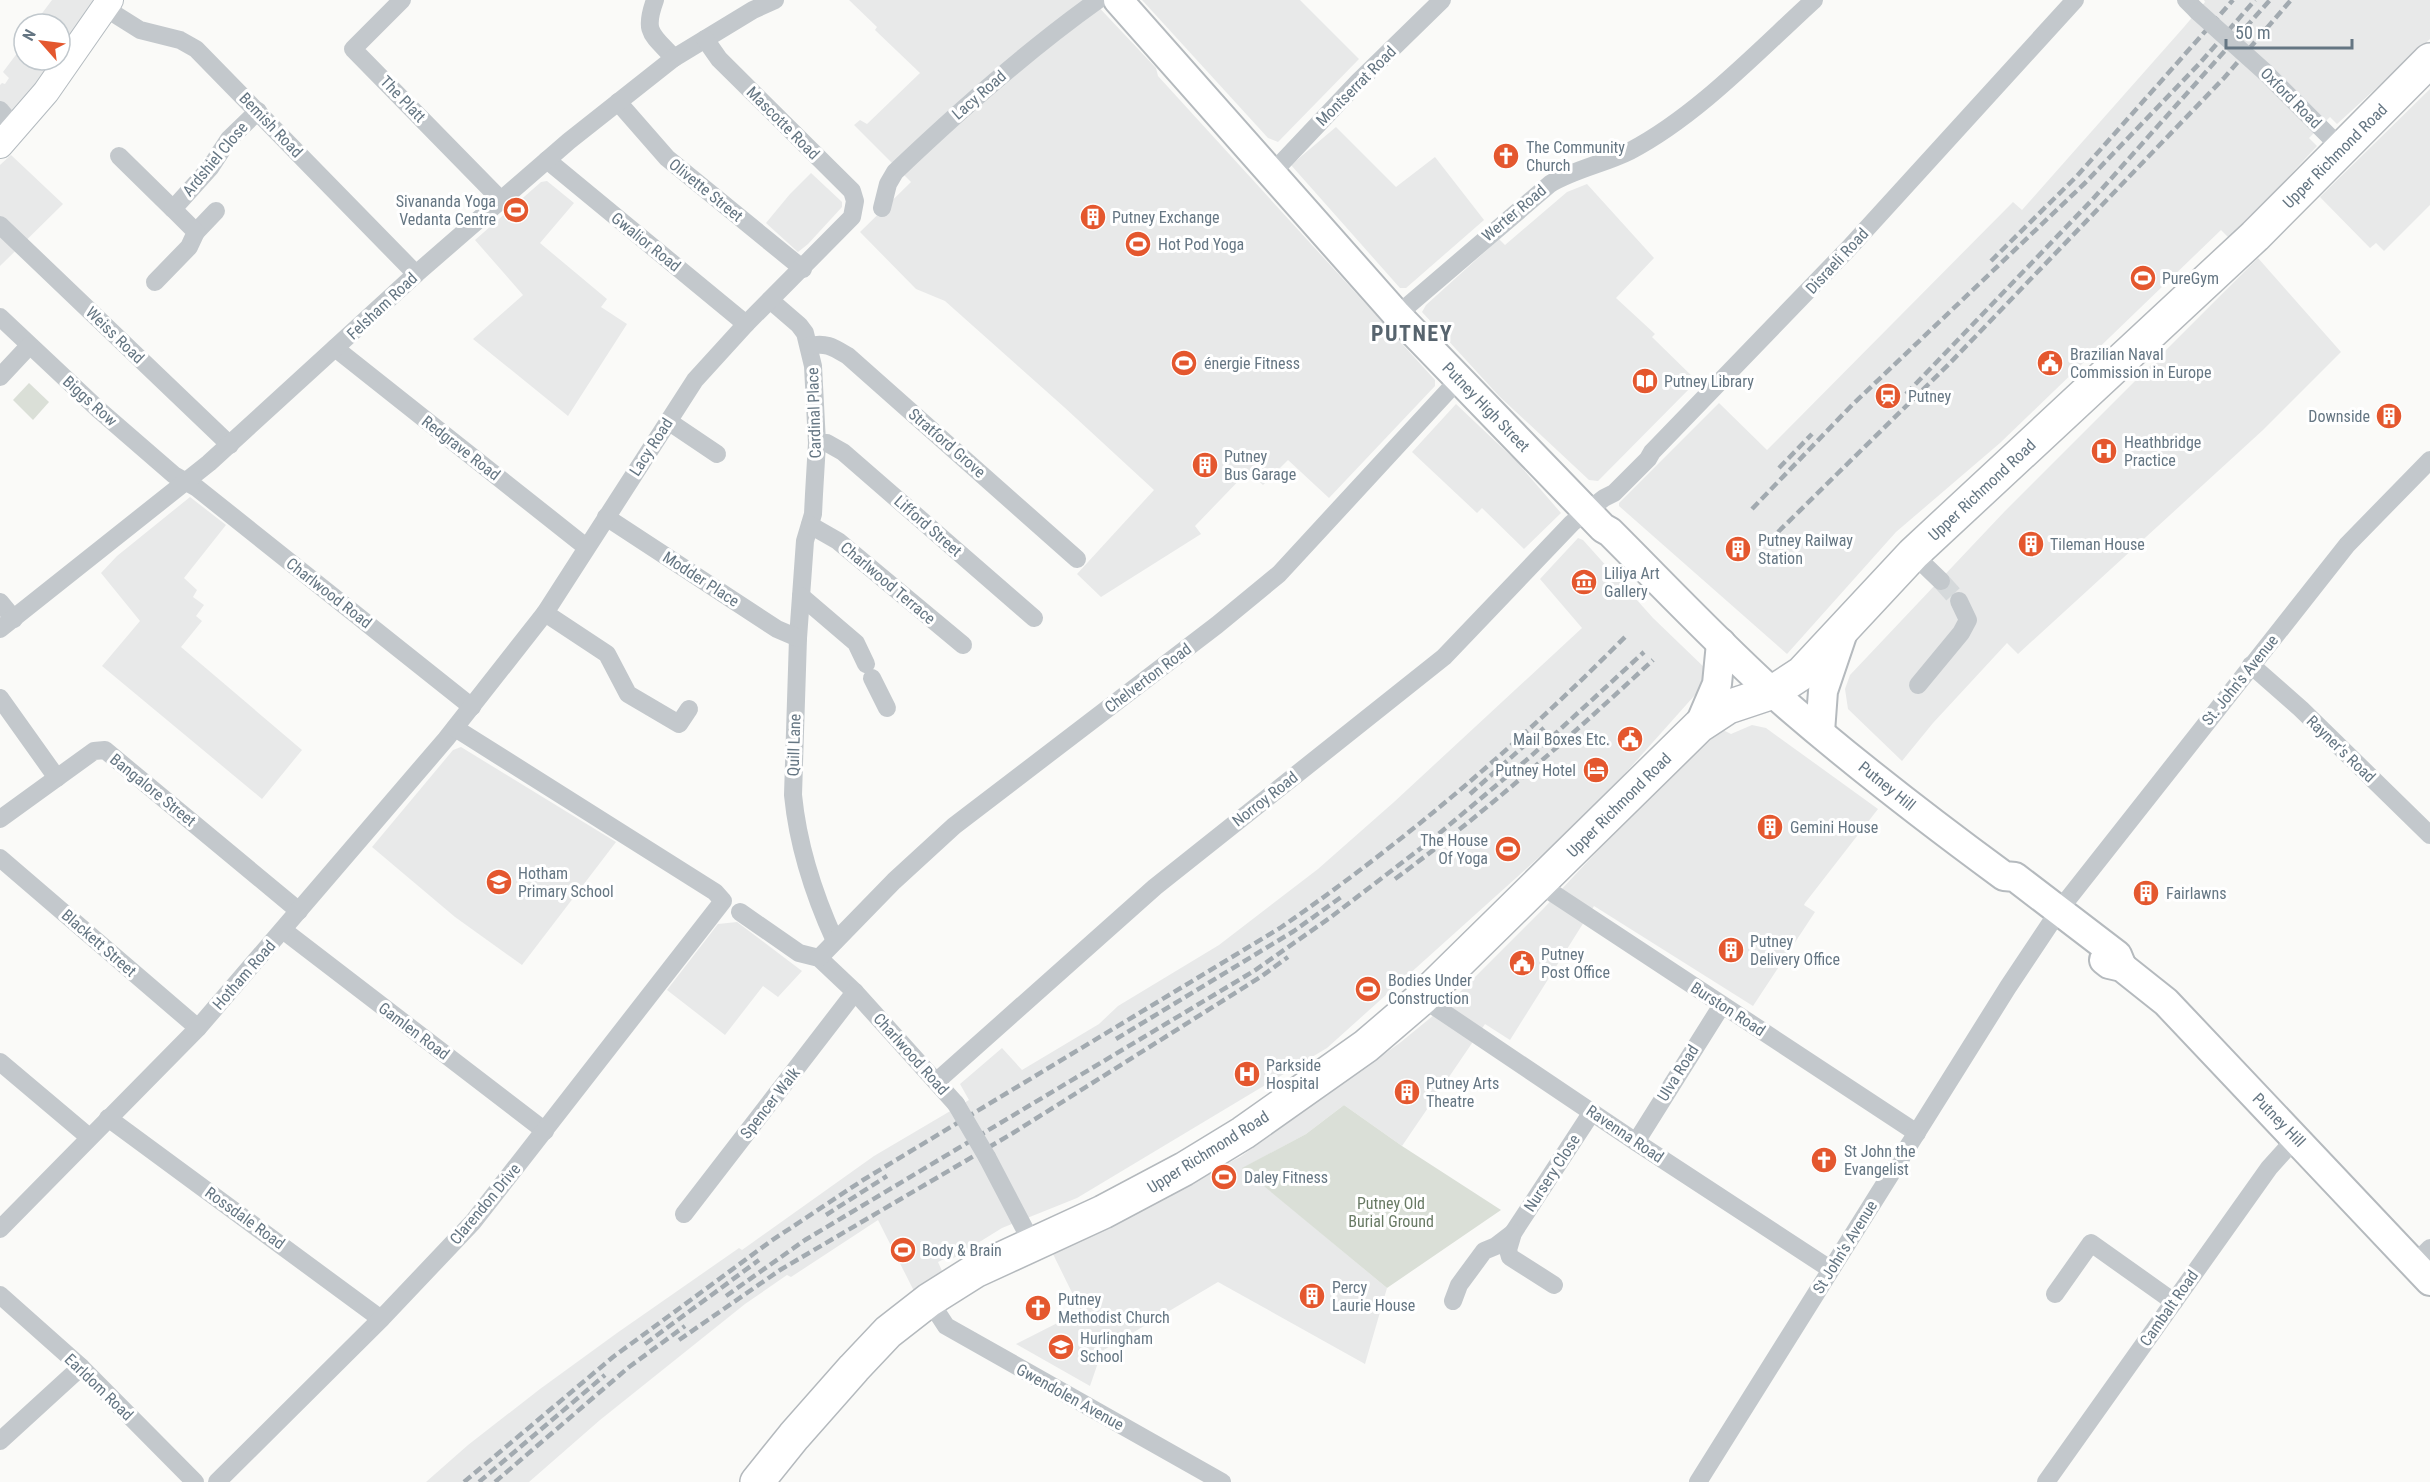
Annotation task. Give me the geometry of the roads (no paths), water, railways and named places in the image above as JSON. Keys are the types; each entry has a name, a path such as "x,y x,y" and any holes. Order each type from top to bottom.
{"highway":[{"name":"Upper Richmond Road","path":"757,1482 794,1436 888,1332 929,1300 975,1271 1142,1193 1243,1133 1366,1046 1422,998 1699,726 1728,708 1773,692 1802,673 1913,554 2255,237 2430,60"}],"main road":[{"name":"Putney High Street","path":"1118,0 1397,315 1603,528 1610,532 1773,692"},
{"path":"5,128 46,92 108,4"},
{"path":"1821,732 1823,691 1844,630"},
{"path":"1699,726 1717,684 1721,643"},
{"name":"Putney Hill","path":"1773,692 1902,799 2004,876 2007,889 2056,915 2109,964 2122,967 2166,1002 2296,1138 2425,1264"}],"street":[{"name":"The Platt","path":"402,0 353,49 500,200"},
{"path":"655,0 648,20 650,32 674,58"},
{"name":"Felsham Road","path":"7,624 230,445 416,274 500,200 618,102 674,58 775,0"},
{"name":"Lacy Road","path":"882,208 888,184 895,172 972,99 1035,47 1098,0"},
{"name":"Montserrat Road","path":"1272,173 1358,82 1442,0"},
{"name":"Werter Road","path":"1397,315 1550,184 1566,175 1630,151 1680,120 1814,0"},
{"name":"Disraeli Road","path":"1588,510 1614,493 1637,471 1652,452 1850,248 2075,0"},
{"name":"Bemish Road","path":"108,4 140,30 180,40 196,49 416,274"},
{"name":"Oxford Road","path":"2192,5 2265,72 2342,149"},
{"name":"Mascotte Road","path":"705,39 719,59 852,191 855,208"},
{"name":"Olivette Street","path":"618,102 667,158 802,269"},
{"name":"Ardshiel Close","path":"173,209 210,168 229,139 258,111"},
{"name":"Ardshiel Close","path":"119,156 196,232"},
{"name":"Gwalior Road","path":"547,160 746,324"},
{"name":"Lacy Road","path":"472,707 545,613 695,380 746,324 847,223 855,208"},
{"name":"Ardshiel Close","path":"154,282 189,247 196,232 216,211"},
{"name":"Weiss Road","path":"0,225 230,445"},
{"name":"Cardinal Place","path":"770,300 805,333 813,366 816,443 814,494 807,533"},
{"name":"Biggs Row","path":"0,317 99,410 185,482"},
{"name":"Stratford Grove","path":"809,346 822,343 830,345 848,356 1077,559"},
{"path":"0,377 29,346"},
{"name":"Redgrave Road","path":"335,348 586,548"},
{"name":"Chelverton Road","path":"819,958 894,881 954,826 1217,625 1279,574 1459,379"},
{"path":"668,421 717,453"},
{"name":"Lifford Street","path":"816,443 827,443 843,452 1034,618"},
{"name":"St. John's Avenue","path":"2056,915 2347,545 2430,461"},
{"name":"Charlwood Road","path":"185,482 197,488 472,707"},
{"name":"Norroy Road","path":"937,1081 1155,887 1444,657 1572,523 1588,510"},
{"name":"Modder Place","path":"606,517 777,629 798,638"},
{"name":"Quill Lane","path":"807,533 798,638 793,795 795,819 809,874 835,941"},
{"name":"Charlwood Terrace","path":"807,533 838,541 963,645"},
{"path":"1913,554 1941,581"},
{"path":"801,596 856,643 887,708"},
{"path":"1917,685 1961,633 1968,620 1959,601"},
{"path":"0,602 7,624"},
{"path":"545,613 607,654 628,694 679,724 689,709"},
{"name":"Rayner's Road","path":"2251,665 2301,709 2430,835"},
{"path":"0,698 57,778"},
{"name":"Hotham Road","path":"0,1229 198,1028 472,707"},
{"name":"Clarendon Drive","path":"217,1482 473,1222 723,901 715,892 455,728"},
{"name":"Bangalore Street","path":"0,819 94,751 105,750 299,911"},
{"name":"Blackett Street","path":"0,858 198,1028"},
{"name":"Burston Road","path":"1539,884 1917,1133"},
{"name":"Charlwood Road","path":"740,912 799,953 819,958 855,992 937,1081 956,1104 1032,1243"},
{"name":"St John's Avenue","path":"1698,1482 1830,1269 2056,915"},
{"name":"Gamlen Road","path":"283,930 545,1131"},
{"name":"Spencer Walk","path":"684,1214 855,992"},
{"name":"Ravenna Road","path":"1422,998 1830,1269"},
{"name":"Ulva Road","path":"1636,1142 1722,1005"},
{"path":"0,1062 89,1137"},
{"name":"Nursery Close","path":"1453,1301 1459,1285 1484,1251 1496,1246 1513,1233 1592,1112"},
{"name":"Rossdale Road","path":"108,1119 381,1318"},
{"name":"Cambalt Road","path":"2046,1482 2269,1168 2296,1138"},
{"path":"1513,1233 1508,1250 1510,1257 1554,1285"},
{"path":"2055,1294 2091,1243 2174,1302"},
{"name":"Earldom Road","path":"0,1295 81,1367 195,1482"},
{"name":"Gwendolen Avenue","path":"929,1300 946,1326 1196,1476 1222,1482"},
{"path":"0,1441 81,1367"}],"tunnel":[{"path":"1941,581 1959,601"}],"railway":[{"path":"1991,261 2077,176 2233,0"},
{"path":"1752,509 1852,405 2085,183 2200,63 2255,0"},
{"path":"1906,394 2092,200 2270,0"},
{"path":"1778,532 1949,364 2224,78 2291,0"},
{"path":"1779,468 1812,434"},
{"path":"464,1482 613,1357 771,1241 863,1180 1280,928 1327,895 1461,789 1545,714 1627,635"},
{"path":"726,1296 805,1240 1254,971 1331,917 1429,842 1530,757 1644,652"},
{"path":"1395,879 1527,773 1653,660"},
{"path":"1470,794 1544,728"},
{"path":"1116,1039 1294,931 1344,895"},
{"path":"679,1340 780,1270 1013,1133 1262,976 1288,957"},
{"path":"826,1215 887,1176"},
{"path":"645,1344 759,1260"},
{"path":"495,1482 629,1367 685,1326"},
{"path":"479,1482 605,1375"}],"place":[{"name":"The Community Church","path":"1506,156"},
{"name":"Sivananda Yoga Vedanta Centre","path":"516,210"},
{"name":"Putney Exchange","path":"1093,217"},
{"name":"Hot Pod Yoga","path":"1138,244"},
{"name":"PureGym","path":"2143,278"},
{"name":"énergie Fitness","path":"1184,363"},
{"name":"Brazilian Naval Commission in Europe","path":"2050,363"},
{"name":"Putney Library","path":"1645,381"},
{"name":"Putney","path":"1888,396"},
{"name":"Downside","path":"2389,416"},
{"name":"Heathbridge Practice","path":"2104,451"},
{"name":"Putney Bus Garage","path":"1205,465"},
{"name":"Tileman House","path":"2031,544"},
{"name":"Putney Railway Station","path":"1738,549"},
{"name":"Liliya Art Gallery","path":"1584,582"},
{"name":"Mail Boxes Etc.","path":"1630,739"},
{"name":"Putney Hotel","path":"1596,770"},
{"name":"Gemini House","path":"1770,827"},
{"name":"The House Of Yoga","path":"1508,849"},
{"name":"Hotham Primary School","path":"499,882"},
{"name":"Fairlawns","path":"2146,893"},
{"name":"Putney Delivery Office","path":"1731,950"},
{"name":"Putney Post Office","path":"1522,963"},
{"name":"Bodies Under Construction","path":"1368,989"},
{"name":"Parkside Hospital","path":"1247,1074"},
{"name":"Putney Arts Theatre","path":"1407,1092"},
{"name":"St John the Evangelist","path":"1824,1160"},
{"name":"Daley Fitness","path":"1224,1177"},
{"name":"Body & Brain","path":"903,1250"},
{"name":"Percy Laurie House","path":"1312,1296"},
{"name":"Putney Methodist Church","path":"1038,1308"},
{"name":"Hurlingham School","path":"1061,1347"}],"district":[{"name":"PUTNEY","path":"1412,333"}],"park label":[{"name":"Putney Old Burial Ground","path":"1391,1212"}]}
